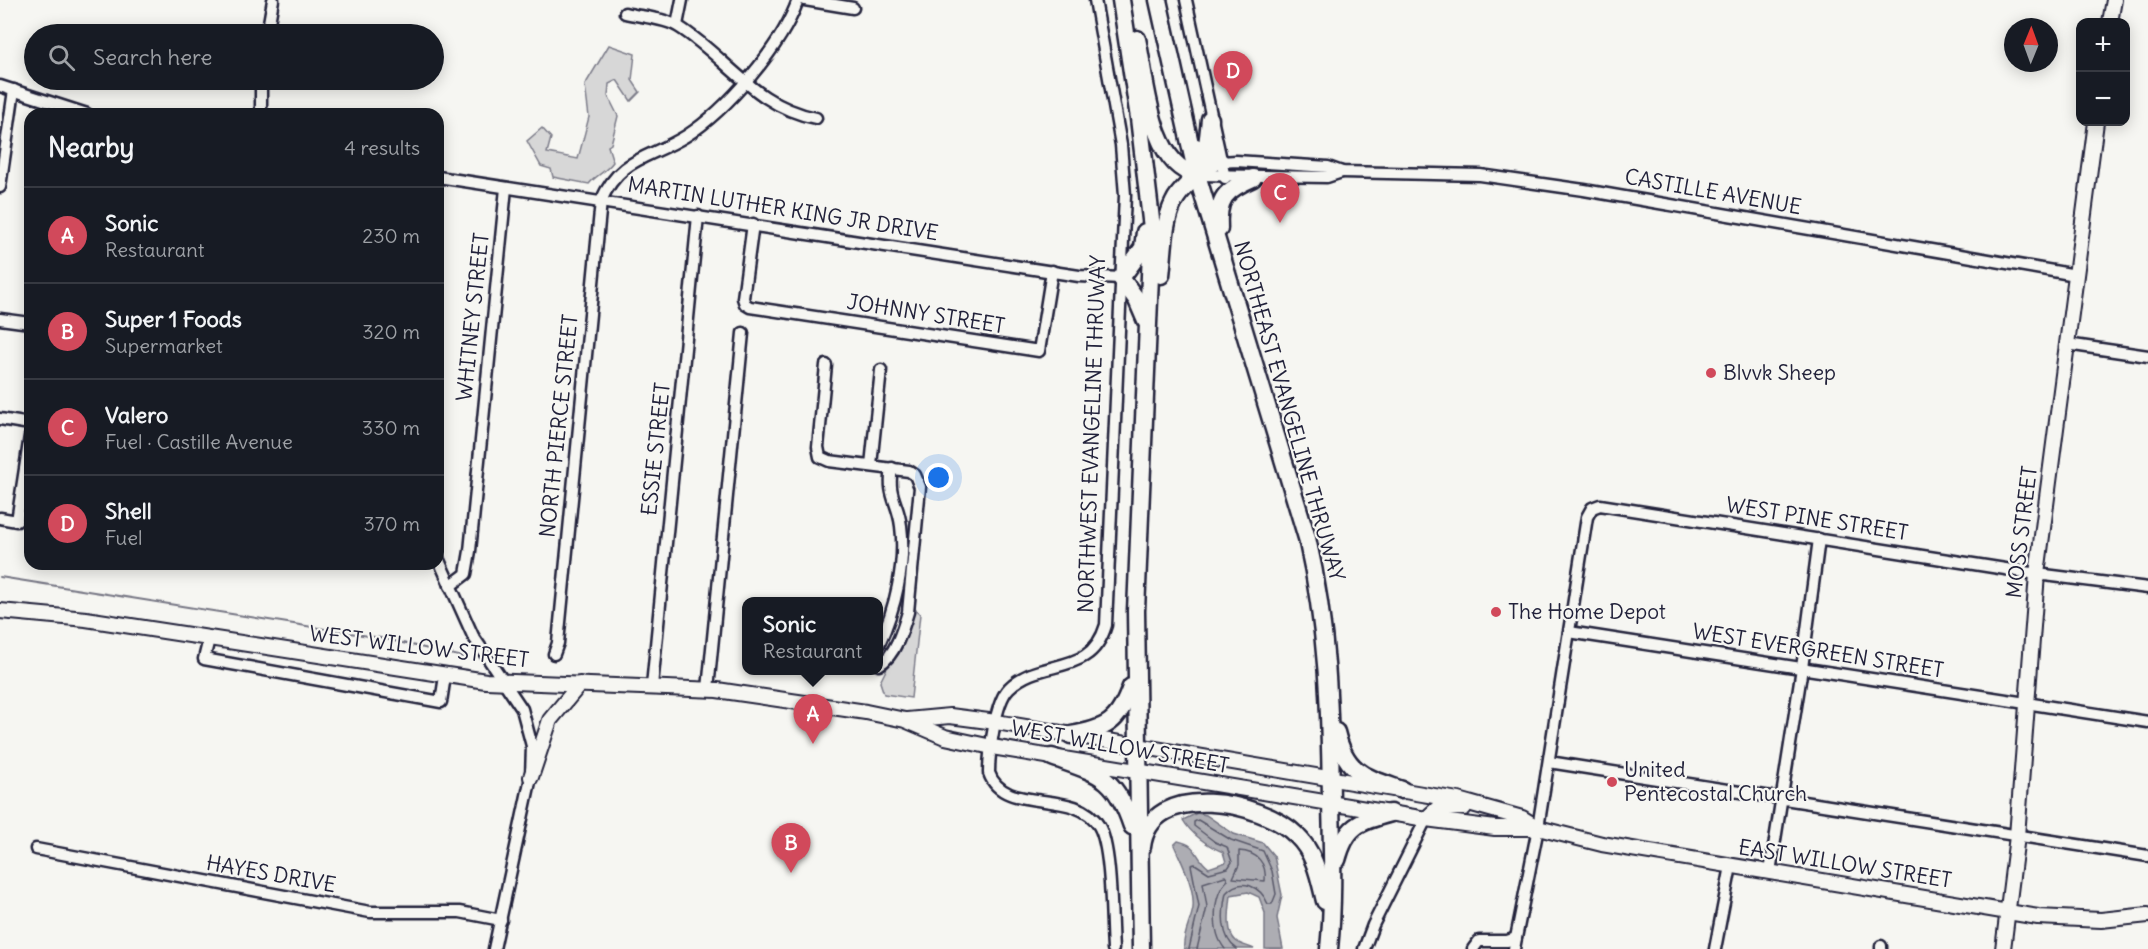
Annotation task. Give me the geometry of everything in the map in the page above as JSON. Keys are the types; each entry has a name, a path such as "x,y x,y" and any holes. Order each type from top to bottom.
{"highway":[{"path":"1121,0 1146,167 1152,228 1137,572 1136,771 1141,949"},
{"path":"1129,0 1156,135 1170,159 1189,174 1197,175"},
{"name":"NORTHEAST EVANGELINE THRUWAY","path":"1158,0 1197,175 1307,538 1326,637 1331,777 1332,881 1329,949"},
{"path":"1144,413 1167,225 1173,203 1183,188 1197,175 1210,119"},
{"path":"1187,137 1223,170"},
{"path":"1221,254 1218,209 1233,186 1253,178"},
{"path":"1148,205 1143,248 1121,278 1137,300 1149,329"},
{"path":"1071,735 1092,731 1109,724 1123,710 1136,675"},
{"path":"1330,704 1339,743 1347,762 1361,775 1402,790"},
{"path":"1052,757 1100,775 1125,805 1137,842"},
{"path":"1138,873 1143,837 1149,825 1168,808 1192,802 1258,812 1281,822 1292,831 1310,854 1317,866 1331,928"},
{"path":"1332,881 1342,841 1353,827 1391,813"}],"main road":[{"path":"2111,18 2114,0"},
{"name":"MOSS STREET","path":"2003,949 2017,836 2037,574 2095,126"},
{"name":"WEST WILLOW STREET","path":"0,611 86,618 445,676 506,682 708,689 866,712 905,720 945,737 992,747 1331,804"},
{"path":"531,777 550,720 580,684"},
{"name":"WEST WILLOW STREET","path":"905,720 950,716 996,722 1331,777"},
{"name":"EAST WILLOW STREET","path":"1331,777 1487,807 1522,818 1538,828"},
{"name":"EAST WILLOW STREET","path":"1331,804 1495,828 1538,828 1602,844 2009,912 2081,920 2148,915"},
{"path":"1426,819 1438,808 1487,807"}],"street":[{"path":"269,24 273,0"},
{"path":"677,25 682,0"},
{"path":"601,201 609,183 620,170 696,129 746,81 776,45 787,27 798,0"},
{"path":"805,0 853,8"},
{"name":"NORTHWEST EVANGELINE THRUWAY","path":"1095,0 1124,168 1106,625 1098,646 1086,657 1021,680 1008,688 1000,703 989,773 992,781 1004,792 1081,809 1099,826 1105,847 1113,949"},
{"path":"1186,0 1210,119 1223,170"},
{"path":"625,13 677,25 784,110 816,118"},
{"path":"0,86 69,108"},
{"path":"0,187 14,90"},
{"path":"261,90 261,108"},
{"name":"CASTILLE AVENUE","path":"1197,175 1285,164 1328,167 1342,172 1480,175 1584,190 2076,274"},
{"name":"CASTILLE AVENUE","path":"1223,170 1253,178 1327,177 1342,172"},
{"name":"MARTIN LUTHER KING JR DRIVE","path":"444,178 1052,271 1121,278"},
{"name":"WHITNEY STREET","path":"450,586 466,574 470,551 506,188"},
{"name":"NORTH PIERCE STREET","path":"554,654 558,643 601,201"},
{"name":"ESSIE STREET","path":"652,686 698,216"},
{"name":"JOHNNY STREET","path":"753,224 744,301 750,307 1040,351 1052,271"},
{"path":"0,319 24,322"},
{"path":"708,689 742,333"},
{"path":"2067,344 2148,356"},
{"path":"826,364 818,453 829,461 909,471 915,475 920,487 904,623 883,663"},
{"path":"871,465 880,370"},
{"path":"0,419 24,423"},
{"path":"883,634 895,605 901,547 900,519 890,488 892,468"},
{"path":"0,518 17,521 24,475"},
{"name":"WEST PINE STREET","path":"1569,632 1587,517 1592,508 1600,505 2037,574 2148,588"},
{"path":"1770,873 1803,668 1819,539"},
{"path":"901,547 914,548"},
{"path":"443,570 473,636 506,682 526,721 532,746 531,777 494,949"},
{"path":"890,617 904,623"},
{"path":"1514,949 1538,828 1569,632"},
{"name":"WEST EVERGREEN STREET","path":"1569,632 2148,722"},
{"path":"209,639 204,658 441,702 445,676"},
{"path":"1549,762 2148,856"},
{"path":"1364,949 1373,925 1426,819"},
{"name":"HAYES DRIVE","path":"36,849 370,912 460,912 501,920"},
{"path":"1715,949 1731,866"},
{"path":"1473,949 1479,941 1516,938"}],"shaded area":[{"path":"609,45 635,54 632,80 640,92 631,101 617,80 609,84 608,96 618,116 611,144 608,146 613,162 589,184 553,177 551,169 541,166 527,141 542,128 551,138 547,153 578,159 589,117 585,85"},
{"path":"913,607 920,614 911,698 884,694 880,682 909,624"}],"water":[{"path":"1197,813 1206,815 1234,834 1263,843 1274,856 1282,895 1277,918 1283,949 1265,949 1265,913 1259,897 1248,892 1231,895 1229,926 1236,941 1254,949 1184,949 1184,939 1192,913 1193,900 1187,875 1174,845 1178,841 1190,846 1209,868 1226,862 1223,852 1200,839 1183,820"}],"waterway":[{"path":"0,577 381,638 463,657"}],"place":[{"name":"Shell","path":"1233,101"},
{"name":"Valero","path":"1280,223"},
{"name":"Blvvk Sheep","path":"1711,373"},
{"name":"The Home Depot","path":"1496,612"},
{"name":"Sonic","path":"813,744"},
{"name":"United Pentecostal Church","path":"1612,782"},
{"name":"Super 1 Foods","path":"791,873"}]}
